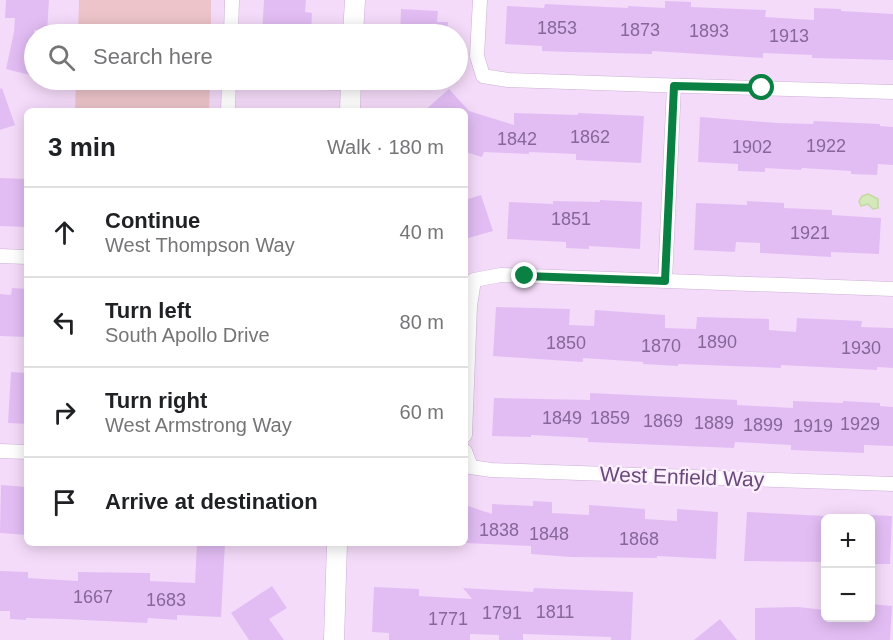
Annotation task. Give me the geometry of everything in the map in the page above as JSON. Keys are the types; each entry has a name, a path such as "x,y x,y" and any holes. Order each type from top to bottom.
{"street":[{"path":"231,24 232,0"},
{"path":"354,24 355,0"},
{"path":"480,0 477,56 483,76 508,80 893,92"},
{"path":"665,281 674,86"},
{"path":"228,108 229,90"},
{"path":"350,90 350,108"},
{"path":"0,256 24,256"},
{"path":"468,337 474,280 501,275 893,289"},
{"path":"0,451 24,452"},
{"name":"West Enfield Way","path":"468,459 471,467 491,470 893,484"},
{"path":"334,640 337,546"}],"shaded area":[{"path":"0,0 893,0 893,640 0,640"},
{"path":"79,0 211,0 211,24 78,24"},
{"path":"76,90 210,90 209,108 75,108"},
{"path":"868,194 878,199 878,208 873,209 868,204 861,206 859,201 862,196"}],"building":[{"path":"6,0 49,0 47,24 24,24 24,74 6,69 15,18 5,18"},
{"path":"264,0 306,0 305,12 312,13 311,24 263,24"},
{"path":"665,1 691,2 691,7 766,10 765,17 814,20 814,8 893,14 893,60 812,58 812,55 763,53 763,58 652,51 652,54 542,51 542,46 505,44 507,6 544,8 545,4 665,8"},
{"path":"401,9 438,11 437,22 448,22 448,24 400,24"},
{"path":"2,88 15,125 0,130 0,89"},
{"path":"450,90 466,108 427,108"},
{"path":"468,110 514,125 514,113 644,116 641,163 576,160 576,154 529,152 529,154 484,152 482,157 468,153"},
{"path":"700,117 777,123 813,124 814,121 880,124 880,126 893,127 893,165 878,164 877,175 802,168 801,170 765,168 765,172 738,171 738,164 698,162"},
{"path":"0,178 24,179 24,227 0,226"},
{"path":"481,195 493,231 468,238 468,199"},
{"path":"600,200 642,202 640,249 589,246 589,249 566,248 566,242 507,239 509,202 553,204 553,201 600,202"},
{"path":"747,201 784,203 784,208 832,210 832,215 881,218 879,254 831,252 831,257 760,253 760,243 736,242 735,252 694,250 696,203 747,205"},
{"path":"12,288 24,289 24,337 0,336 0,294 11,295"},
{"path":"496,307 570,309 569,325 594,326 595,310 665,315 665,328 696,329 697,317 769,319 769,330 796,332 797,318 862,321 861,327 893,328 893,368 877,367 877,370 781,365 781,368 678,364 678,366 583,358 583,362 493,356"},
{"path":"11,372 24,373 24,424 8,423"},
{"path":"590,393 737,400 737,405 793,408 793,401 880,403 880,406 893,407 893,446 864,445 864,453 791,450 791,445 735,442 734,448 588,442 588,438 531,435 531,437 492,436 494,398 590,400"},
{"path":"1,485 24,487 24,535 0,533"},
{"path":"533,501 552,502 552,513 589,515 589,505 645,509 645,519 677,521 677,509 718,512 716,559 657,556 657,558 571,557 531,554 531,546 468,543 468,506 492,514 492,504 533,506"},
{"path":"747,512 821,516 821,562 744,561"},
{"path":"875,515 892,516 890,564 875,564"},
{"path":"197,546 225,546 221,617 177,615 177,620 148,618 147,623 26,618 26,620 10,619 10,611 0,611 0,571 28,572 28,578 78,581 78,572 150,573 150,581 195,583"},
{"path":"272,586 287,608 269,619 284,640 249,640 231,613"},
{"path":"374,587 419,589 419,596 472,599 463,588 533,592 534,588 633,592 631,640 611,640 611,637 523,634 523,640 499,640 499,635 470,634 470,640 389,640 389,633 372,632"},
{"path":"875,604 892,606 890,640 755,640 755,608 798,607 821,610 821,622 875,622"},
{"path":"720,619 737,640 694,640"}],"route":[{"path":"525,276 665,281 674,86 762,88"}]}
